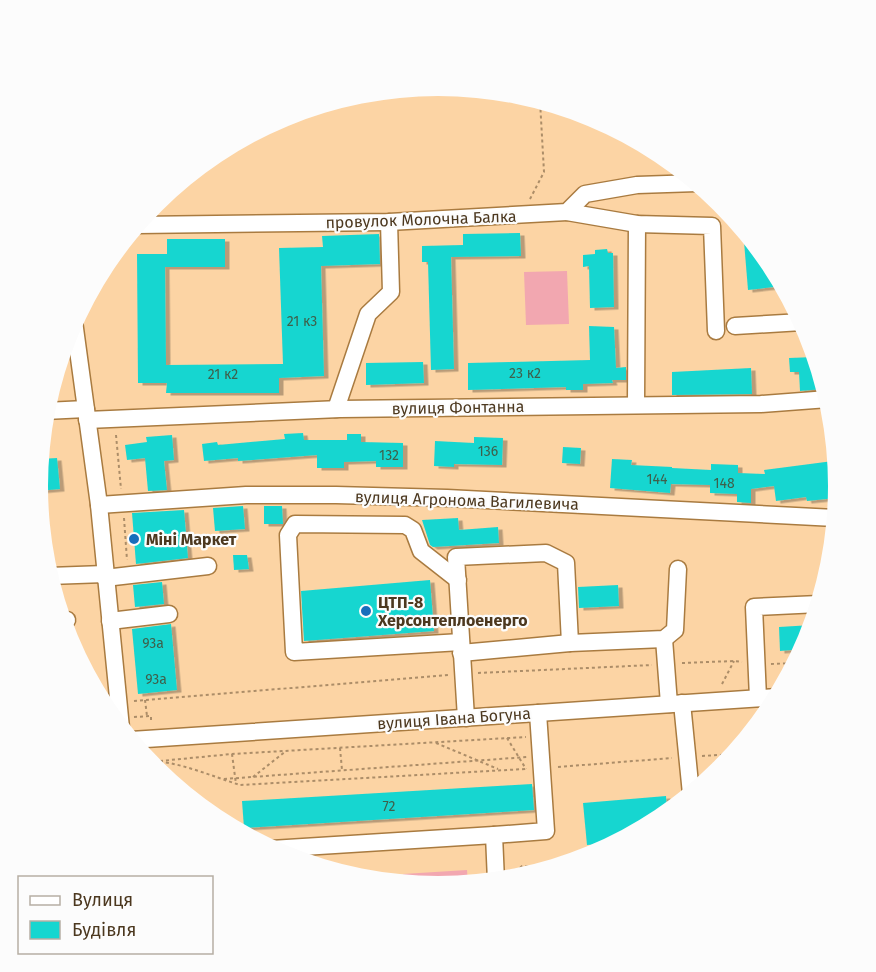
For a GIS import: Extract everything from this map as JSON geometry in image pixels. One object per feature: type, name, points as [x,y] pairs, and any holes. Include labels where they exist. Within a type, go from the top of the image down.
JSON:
[{"type":"street","points":[[567,212],[585,194],[637,185],[683,183]]},
{"type":"street","name":"провулок Молочна Балка","points":[[149,225],[389,222],[567,212],[637,224],[712,226],[716,331]]},
{"type":"street","points":[[336,409],[368,314],[391,292],[389,222]]},
{"type":"street","points":[[636,405],[637,224]]},
{"type":"street","points":[[735,326],[792,323]]},
{"type":"street","points":[[77,341],[99,505],[120,711]]},
{"type":"street","name":"вулиця Фонтанна","points":[[55,412],[86,415],[336,409],[761,404],[819,400]]},
{"type":"street","name":"вулиця Агронома Вагилевича","points":[[99,505],[246,495],[336,495],[459,498],[827,518]]},
{"type":"street","points":[[458,580],[421,551],[413,530],[405,525],[295,524],[288,535],[294,652],[664,639],[675,630],[678,569]]},
{"type":"street","points":[[466,718],[456,557],[546,553],[566,563],[570,643]]},
{"type":"street","points":[[58,576],[105,576],[208,566]]},
{"type":"street","points":[[758,698],[754,607],[809,604]]},
{"type":"street","points":[[110,621],[170,614]]},
{"type":"street","points":[[664,639],[666,664],[688,757],[690,783]]},
{"type":"street","name":"вулиця Івана Богуна","points":[[142,739],[765,698]]},
{"type":"street","points":[[293,848],[546,831],[537,764],[541,736],[538,713]]},
{"type":"street","points":[[494,835],[496,872]]},
{"type":"path","points":[[522,215],[544,172],[541,110]]},
{"type":"path","points":[[720,687],[734,661]]},
{"type":"path","points":[[119,702],[463,674],[734,661],[757,665],[785,664]]},
{"type":"path","points":[[146,700],[147,716]]},
{"type":"path","points":[[161,761],[232,754],[541,736]]},
{"type":"path","points":[[507,738],[519,758],[537,764]]},
{"type":"path","points":[[434,742],[500,770]]},
{"type":"path","points":[[340,748],[342,770]]},
{"type":"path","points":[[253,777],[286,751]]},
{"type":"path","points":[[232,754],[236,784]]},
{"type":"path","points":[[163,763],[236,784],[500,770],[537,764],[720,755]]},
{"type":"path","points":[[222,779],[519,758],[537,764]]},
{"type":"shaded area","points":[[567,271],[569,324],[526,325],[524,272]]},
{"type":"shaded area","points":[[467,870],[467,875],[438,876],[403,874]]},
{"type":"building","points":[[520,233],[521,256],[451,257],[454,369],[431,370],[428,262],[422,262],[422,246],[463,245],[463,234]]},
{"type":"building","points":[[379,234],[380,264],[321,266],[324,376],[279,378],[279,393],[166,393],[167,383],[138,383],[137,254],[167,254],[167,239],[225,239],[225,267],[165,267],[166,365],[283,364],[279,248],[323,247],[322,236]]},
{"type":"building","points":[[744,246],[774,287],[748,290]]},
{"type":"building","points":[[607,249],[608,253],[613,253],[614,307],[590,308],[589,266],[583,267],[583,255],[595,254],[595,250]]},
{"type":"building","points":[[589,326],[614,327],[616,368],[626,367],[626,380],[583,384],[583,390],[566,390],[566,387],[468,390],[468,363],[590,360]]},
{"type":"building","points":[[806,357],[816,390],[800,391],[799,372],[790,372],[789,358]]},
{"type":"building","points":[[423,362],[424,383],[366,385],[366,363]]},
{"type":"building","points":[[751,368],[752,394],[672,395],[672,372]]},
{"type":"building","points":[[303,433],[304,440],[347,440],[347,434],[361,434],[361,442],[403,443],[403,467],[376,467],[376,461],[344,462],[344,468],[317,468],[317,455],[238,461],[238,458],[204,461],[202,444],[217,442],[218,445],[285,439],[284,434]]},
{"type":"building","points":[[172,435],[174,460],[164,461],[167,490],[148,491],[145,458],[127,460],[125,445],[147,442],[146,437]]},
{"type":"building","points":[[474,437],[503,438],[502,465],[434,466],[435,441],[474,443]]},
{"type":"building","points":[[563,447],[581,448],[580,464],[562,463]]},
{"type":"building","points":[[49,458],[57,458],[60,489],[48,490]]},
{"type":"building","points":[[612,459],[632,460],[631,465],[711,470],[711,464],[738,465],[738,473],[765,474],[764,470],[827,462],[828,499],[807,501],[806,497],[776,501],[774,486],[751,489],[751,503],[737,502],[737,494],[710,493],[710,485],[671,484],[670,493],[610,488]]},
{"type":"building","points":[[243,506],[245,529],[215,531],[213,508]]},
{"type":"building","points":[[264,506],[282,506],[283,524],[264,524]]},
{"type":"building","points":[[184,510],[188,558],[136,564],[132,513]]},
{"type":"building","points":[[458,518],[459,530],[498,527],[499,543],[433,547],[430,545],[422,520]]},
{"type":"building","points":[[233,555],[247,555],[249,569],[234,570]]},
{"type":"building","name":"ЦТП-8 Херсонтеплоенерго","points":[[430,580],[434,631],[304,641],[301,591]]},
{"type":"building","points":[[162,582],[164,604],[135,607],[133,585]]},
{"type":"building","points":[[618,585],[619,606],[579,608],[578,587]]},
{"type":"building","points":[[171,624],[177,690],[138,694],[132,629]]},
{"type":"building","points":[[802,626],[791,650],[780,651],[779,627]]},
{"type":"building","points":[[532,784],[534,810],[250,828],[244,824],[242,801]]},
{"type":"building","points":[[666,796],[666,802],[633,824],[587,845],[583,803]]},
{"type":"place","name":"Міні Маркет","points":[[134,539]]},
{"type":"place","name":"ЦТП-8 Херсонтеплоенерго","points":[[366,611]]}]
